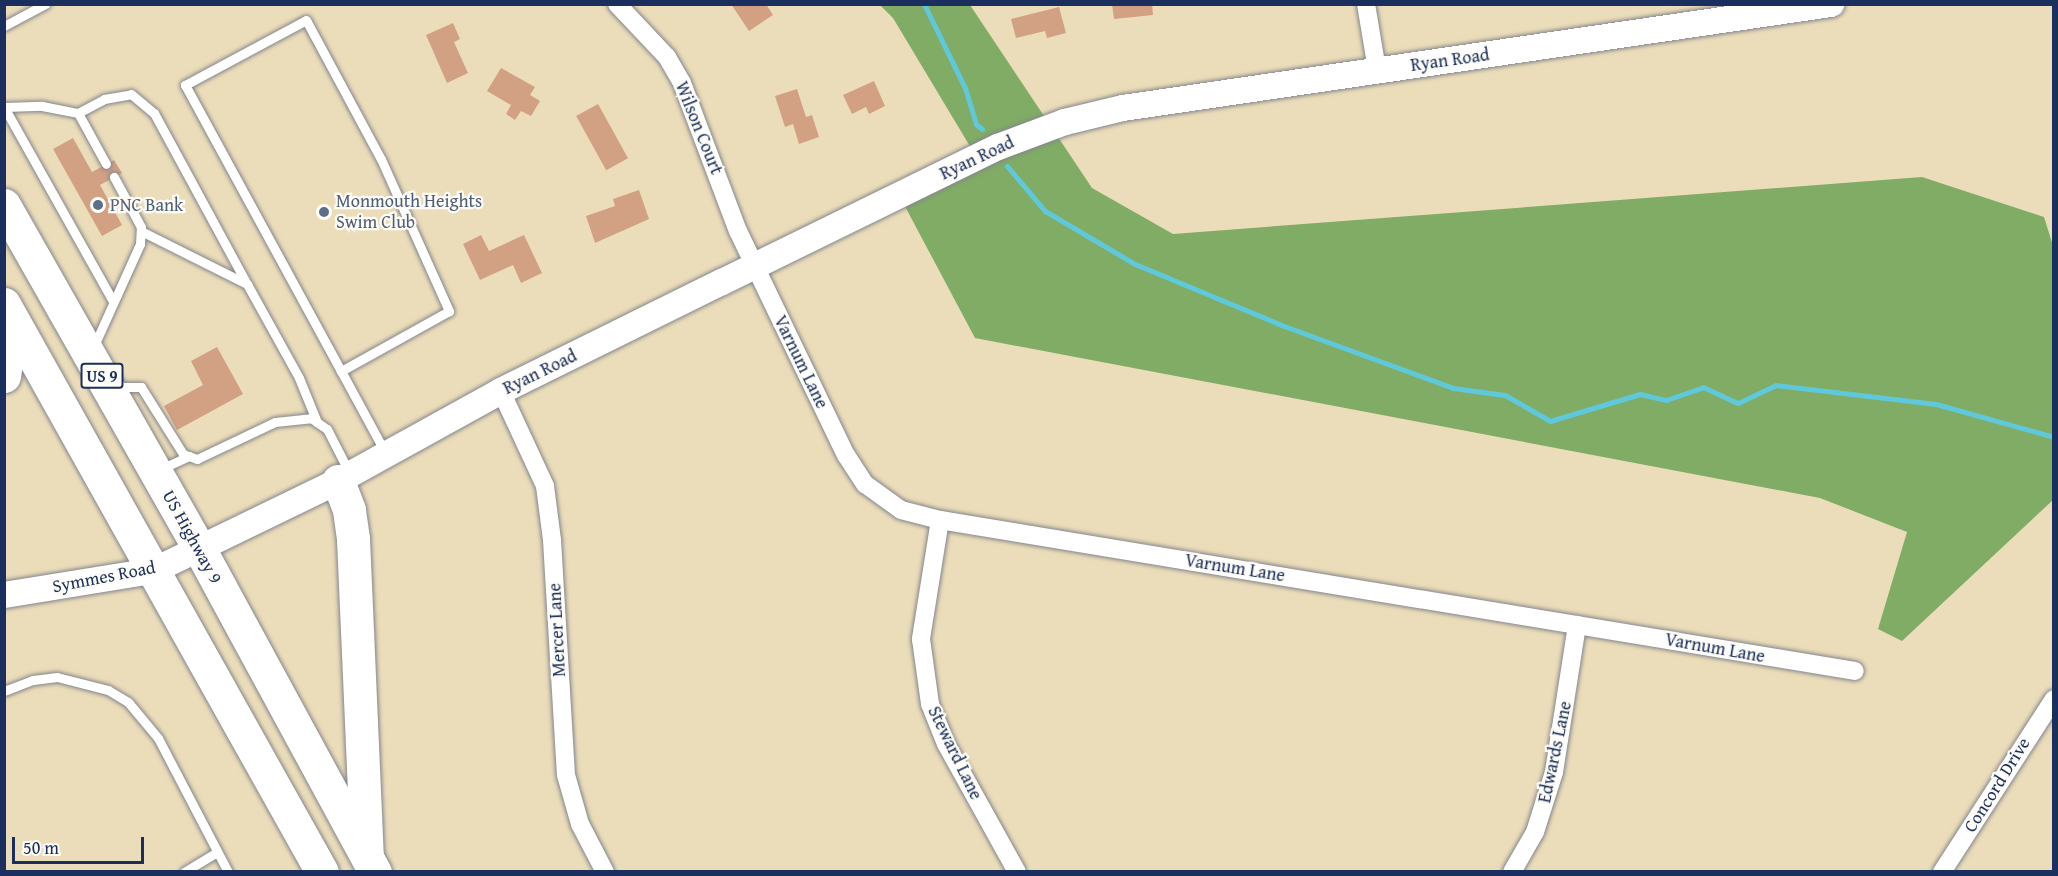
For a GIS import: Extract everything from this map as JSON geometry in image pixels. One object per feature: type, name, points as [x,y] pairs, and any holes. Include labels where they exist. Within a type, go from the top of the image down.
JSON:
[{"type":"highway","name":"US Highway 9","points":[[4,205],[199,548],[371,863]]},
{"type":"highway","points":[[4,376],[8,313]]},
{"type":"highway","name":"US 9","points":[[8,313],[56,392],[153,571],[322,872]]},
{"type":"highway","points":[[344,478],[353,539],[371,863]]},
{"type":"street","name":"Wilson Court","points":[[617,4],[667,57],[682,83],[755,267]]},
{"type":"street","points":[[1366,4],[1377,70]]},
{"type":"street","name":"Ryan Road","points":[[199,548],[344,478],[501,391],[998,147],[1065,122],[1123,108],[1831,4]]},
{"type":"street","name":"Varnum Lane","points":[[755,267],[857,474],[891,505],[940,520],[1855,671]]},
{"type":"street","name":"Mercer Lane","points":[[501,391],[540,468],[547,495],[566,775],[580,824],[605,872]]},
{"type":"street","name":"Steward Lane","points":[[940,520],[921,639],[930,704],[946,744],[1017,872]]},
{"type":"street","name":"Symmes Road","points":[[4,595],[153,571],[199,548]]},
{"type":"street","name":"Edwards Lane","points":[[1512,872],[1535,832],[1554,772],[1577,625]]},
{"type":"street","name":"Concord Drive","points":[[1942,872],[2054,699]]},
{"type":"lane","points":[[4,26],[45,4]]},
{"type":"lane","points":[[341,371],[449,311],[381,159],[306,20],[185,85],[386,454]]},
{"type":"lane","points":[[113,301],[4,107],[42,106],[78,113],[104,99],[131,94],[154,112],[299,378],[317,422]]},
{"type":"lane","points":[[78,113],[106,164]]},
{"type":"lane","points":[[90,356],[140,244],[141,231],[114,177]]},
{"type":"lane","points":[[141,231],[247,284]]},
{"type":"lane","points":[[108,388],[125,384],[141,387],[183,454],[197,459],[295,417],[311,417],[327,429],[344,478]]},
{"type":"lane","points":[[156,472],[189,456]]},
{"type":"lane","points":[[4,691],[33,680],[57,677],[108,690],[128,702],[163,746],[197,807],[216,852],[228,872]]},
{"type":"lane","points":[[184,872],[216,852]]},
{"type":"green space","points":[[880,5],[970,5],[1092,188],[1173,234],[1922,177],[2044,217],[2054,249],[2053,500],[1902,641],[1878,629],[1907,532],[1820,498],[975,338],[900,197],[977,158],[893,18]]},
{"type":"building","points":[[731,4],[766,4],[773,15],[749,31]]},
{"type":"building","points":[[1112,4],[1152,4],[1153,15],[1114,19]]},
{"type":"building","points":[[1059,7],[1066,33],[1047,38],[1045,31],[1016,38],[1011,19]]},
{"type":"building","points":[[453,23],[460,39],[454,42],[468,73],[447,83],[426,35]]},
{"type":"building","points":[[501,68],[535,87],[530,95],[540,101],[531,116],[521,111],[515,120],[506,114],[511,105],[487,91]]},
{"type":"building","points":[[874,81],[885,106],[869,114],[866,107],[852,114],[843,95]]},
{"type":"building","points":[[797,89],[806,117],[812,115],[819,137],[799,144],[793,124],[785,127],[775,96]]},
{"type":"building","points":[[598,104],[628,158],[606,170],[576,116]]},
{"type":"building","name":"PNC Bank","points":[[73,138],[92,172],[114,160],[122,173],[100,185],[122,225],[102,236],[53,149]]},
{"type":"building","points":[[639,190],[649,219],[595,243],[586,216],[615,206],[613,199]]},
{"type":"building","points":[[481,235],[489,251],[524,235],[542,273],[521,283],[513,265],[480,280],[463,244]]},
{"type":"building","points":[[217,347],[243,394],[177,430],[164,406],[203,385],[191,361]]},
{"type":"waterway","points":[[924,4],[965,88],[976,124],[982,129]]},
{"type":"waterway","points":[[1007,166],[1045,211],[1135,264],[1284,326],[1453,388],[1505,395],[1550,421],[1640,394],[1666,400],[1703,387],[1738,403],[1776,385],[1936,404],[2054,437]]},
{"type":"place","name":"PNC Bank","points":[[98,205]]},
{"type":"place","name":"Monmouth Heights Swim Club","points":[[324,212]]}]
